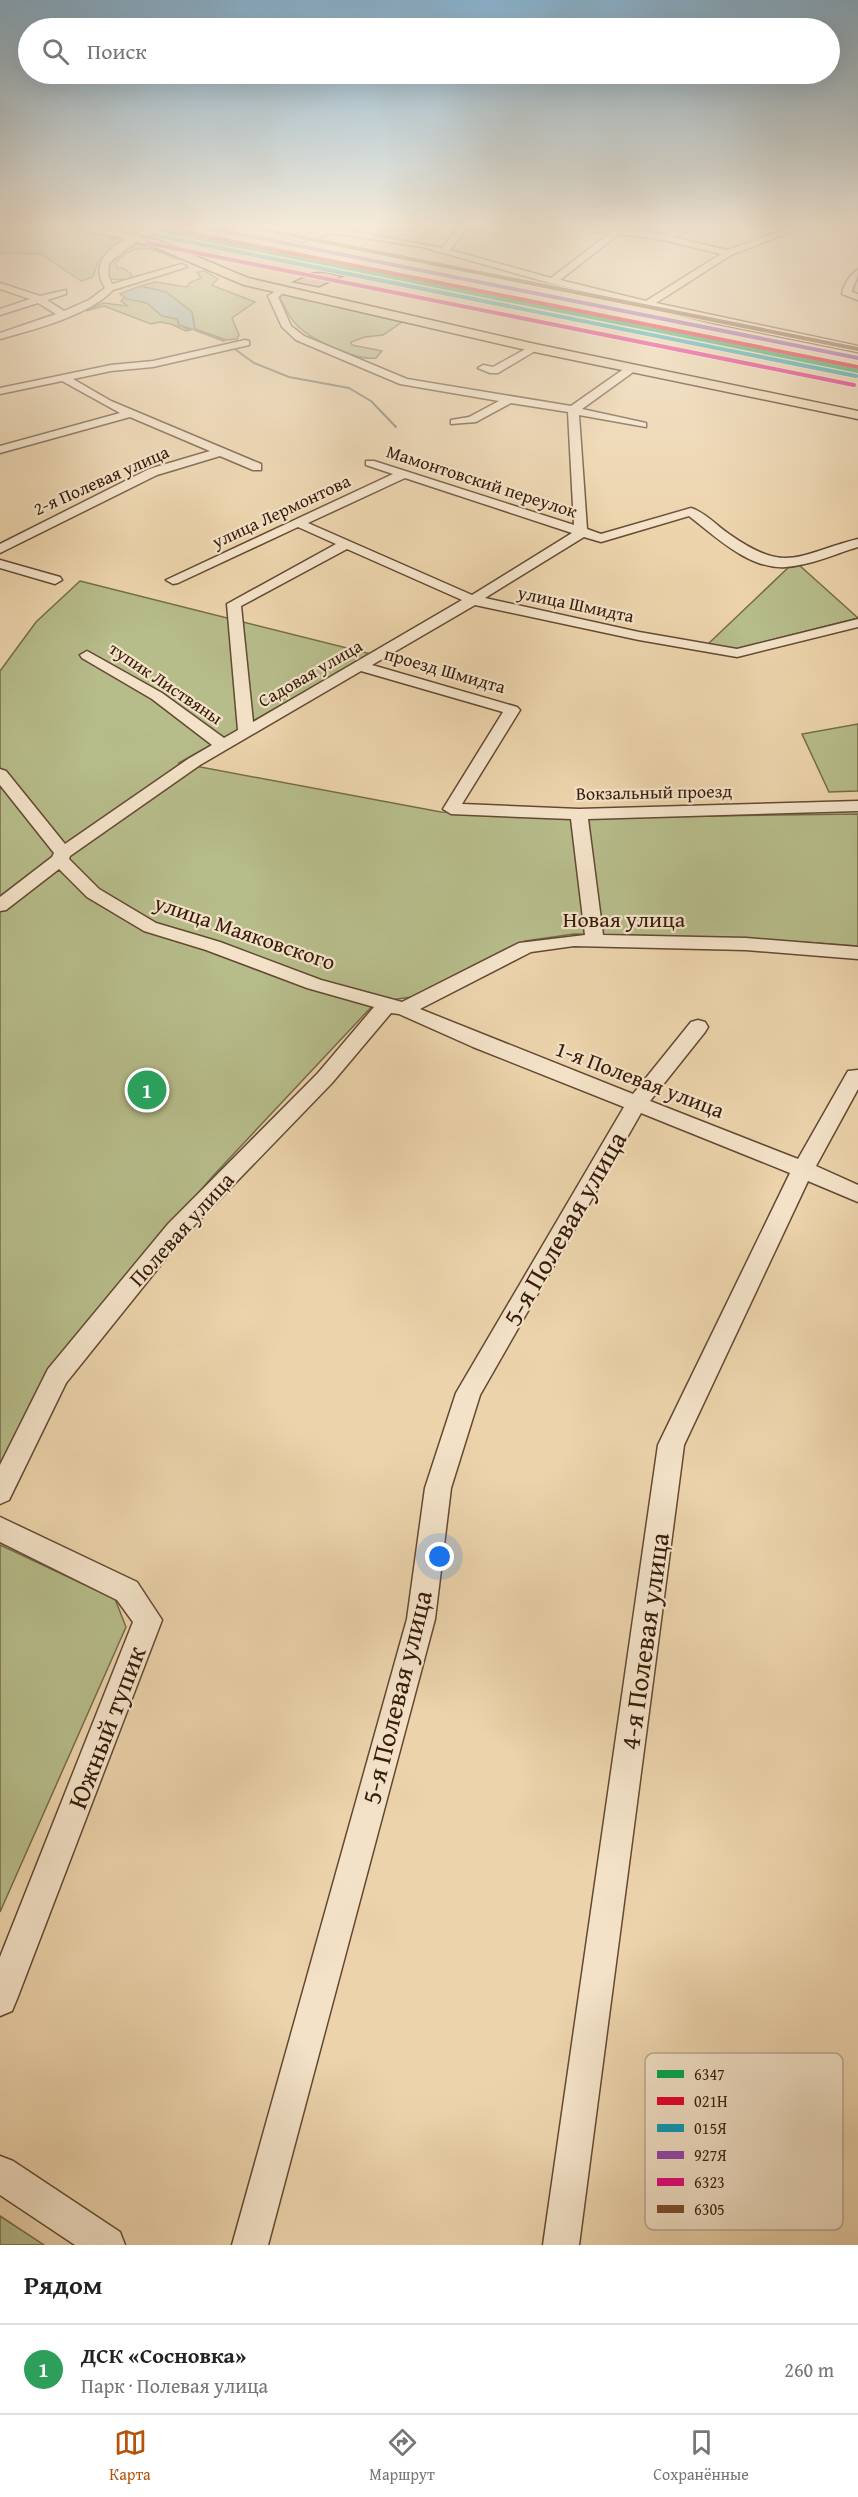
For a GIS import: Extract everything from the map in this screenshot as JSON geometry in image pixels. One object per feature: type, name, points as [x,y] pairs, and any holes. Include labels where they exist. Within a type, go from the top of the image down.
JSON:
[{"type":"main road","points":[[455,330],[858,415]]},
{"type":"street","points":[[0,336],[18,330]]},
{"type":"street","points":[[290,330],[300,338],[404,382],[573,410],[642,425]]},
{"type":"street","points":[[762,330],[858,349]]},
{"type":"street","points":[[0,391],[111,368],[153,364],[245,344]]},
{"type":"street","points":[[483,368],[494,371],[535,348]]},
{"type":"street","points":[[573,410],[632,368]]},
{"type":"street","points":[[64,378],[106,403],[257,467]]},
{"type":"street","points":[[455,422],[472,420],[510,399]]},
{"type":"street","points":[[573,410],[582,533]]},
{"type":"street","points":[[0,450],[130,413]]},
{"type":"street","name":"2-я Полевая улица","points":[[0,549],[153,472],[220,452]]},
{"type":"street","name":"Мамонтовский переулок","points":[[370,463],[601,538],[691,512],[764,560],[783,564],[858,543]]},
{"type":"street","name":"улица Лермонтова","points":[[173,580],[404,474]]},
{"type":"street","name":"улица Шмидта","points":[[299,523],[473,600],[639,636],[737,653],[858,623]]},
{"type":"street","name":"Садовая улица","points":[[0,906],[61,857],[222,745],[473,600],[582,533]]},
{"type":"street","points":[[246,733],[234,604],[346,544]]},
{"type":"street","points":[[0,564],[55,580]]},
{"type":"street","name":"тупик Листвяны","points":[[87,654],[127,676],[199,725],[222,745]]},
{"type":"street","name":"проезд Шмидта","points":[[360,666],[512,710],[451,808]]},
{"type":"street","name":"улица Маяковского","points":[[0,774],[61,857],[93,893],[150,927],[213,946],[314,984],[404,1009]]},
{"type":"street","name":"Вокзальный проезд","points":[[451,808],[579,814],[858,806]]},
{"type":"street","points":[[579,814],[595,941]]},
{"type":"street","name":"Новая улица","points":[[404,1009],[526,947],[574,940],[746,944],[858,953]]},
{"type":"street","name":"Полевая улица","points":[[0,1492],[57,1376],[176,1230],[325,1078],[386,1006],[404,1009]]},
{"type":"street","name":"1-я Полевая улица","points":[[404,1009],[480,1042],[803,1169],[858,1194]]},
{"type":"street","name":"5-я Полевая улица","points":[[250,2245],[421,1619],[438,1488],[468,1393],[637,1103],[698,1027]]},
{"type":"street","name":"4-я Полевая улица","points":[[561,2245],[671,1445],[803,1169],[855,1076]]},
{"type":"street","name":"Южный тупик","points":[[0,1529],[127,1591],[148,1620],[0,1999]]},
{"type":"street","points":[[0,2174],[108,2245]]},
{"type":"green space","points":[[197,330],[237,330],[239,335],[237,339],[226,340]]},
{"type":"green space","points":[[302,330],[391,330],[383,335],[365,337],[351,342],[352,345],[382,351],[376,358],[345,352]]},
{"type":"green space","points":[[798,564],[858,618],[735,649],[708,644],[790,566]]},
{"type":"green space","points":[[80,581],[371,654],[179,763],[441,812],[576,818],[858,814],[858,946],[748,938],[574,934],[525,941],[412,997],[376,1002],[212,1177],[45,1374],[0,1471],[0,671],[36,622]]},
{"type":"green space","points":[[858,724],[858,791],[829,792],[802,734]]},
{"type":"green space","points":[[0,1545],[115,1599],[126,1627],[0,1912]]},
{"type":"green space","points":[[0,2216],[44,2245],[0,2245]]},
{"type":"waterway","points":[[195,330],[224,341]]},
{"type":"waterway","points":[[236,350],[254,363],[289,377],[349,388],[371,401],[396,427]]},
{"type":"transit line","name":"6323","points":[[579,330],[854,385]]},
{"type":"transit line","name":"015Я","points":[[626,330],[856,376]]},
{"type":"transit line","name":"6347","points":[[654,330],[858,371]]},
{"type":"transit line","name":"021Н","points":[[673,330],[858,367]]},
{"type":"transit line","name":"927Я","points":[[717,330],[858,358]]},
{"type":"transit line","name":"6305","points":[[762,330],[858,349]]},
{"type":"place","name":"ДСК «Сосновка»","points":[[147,1090]]}]
